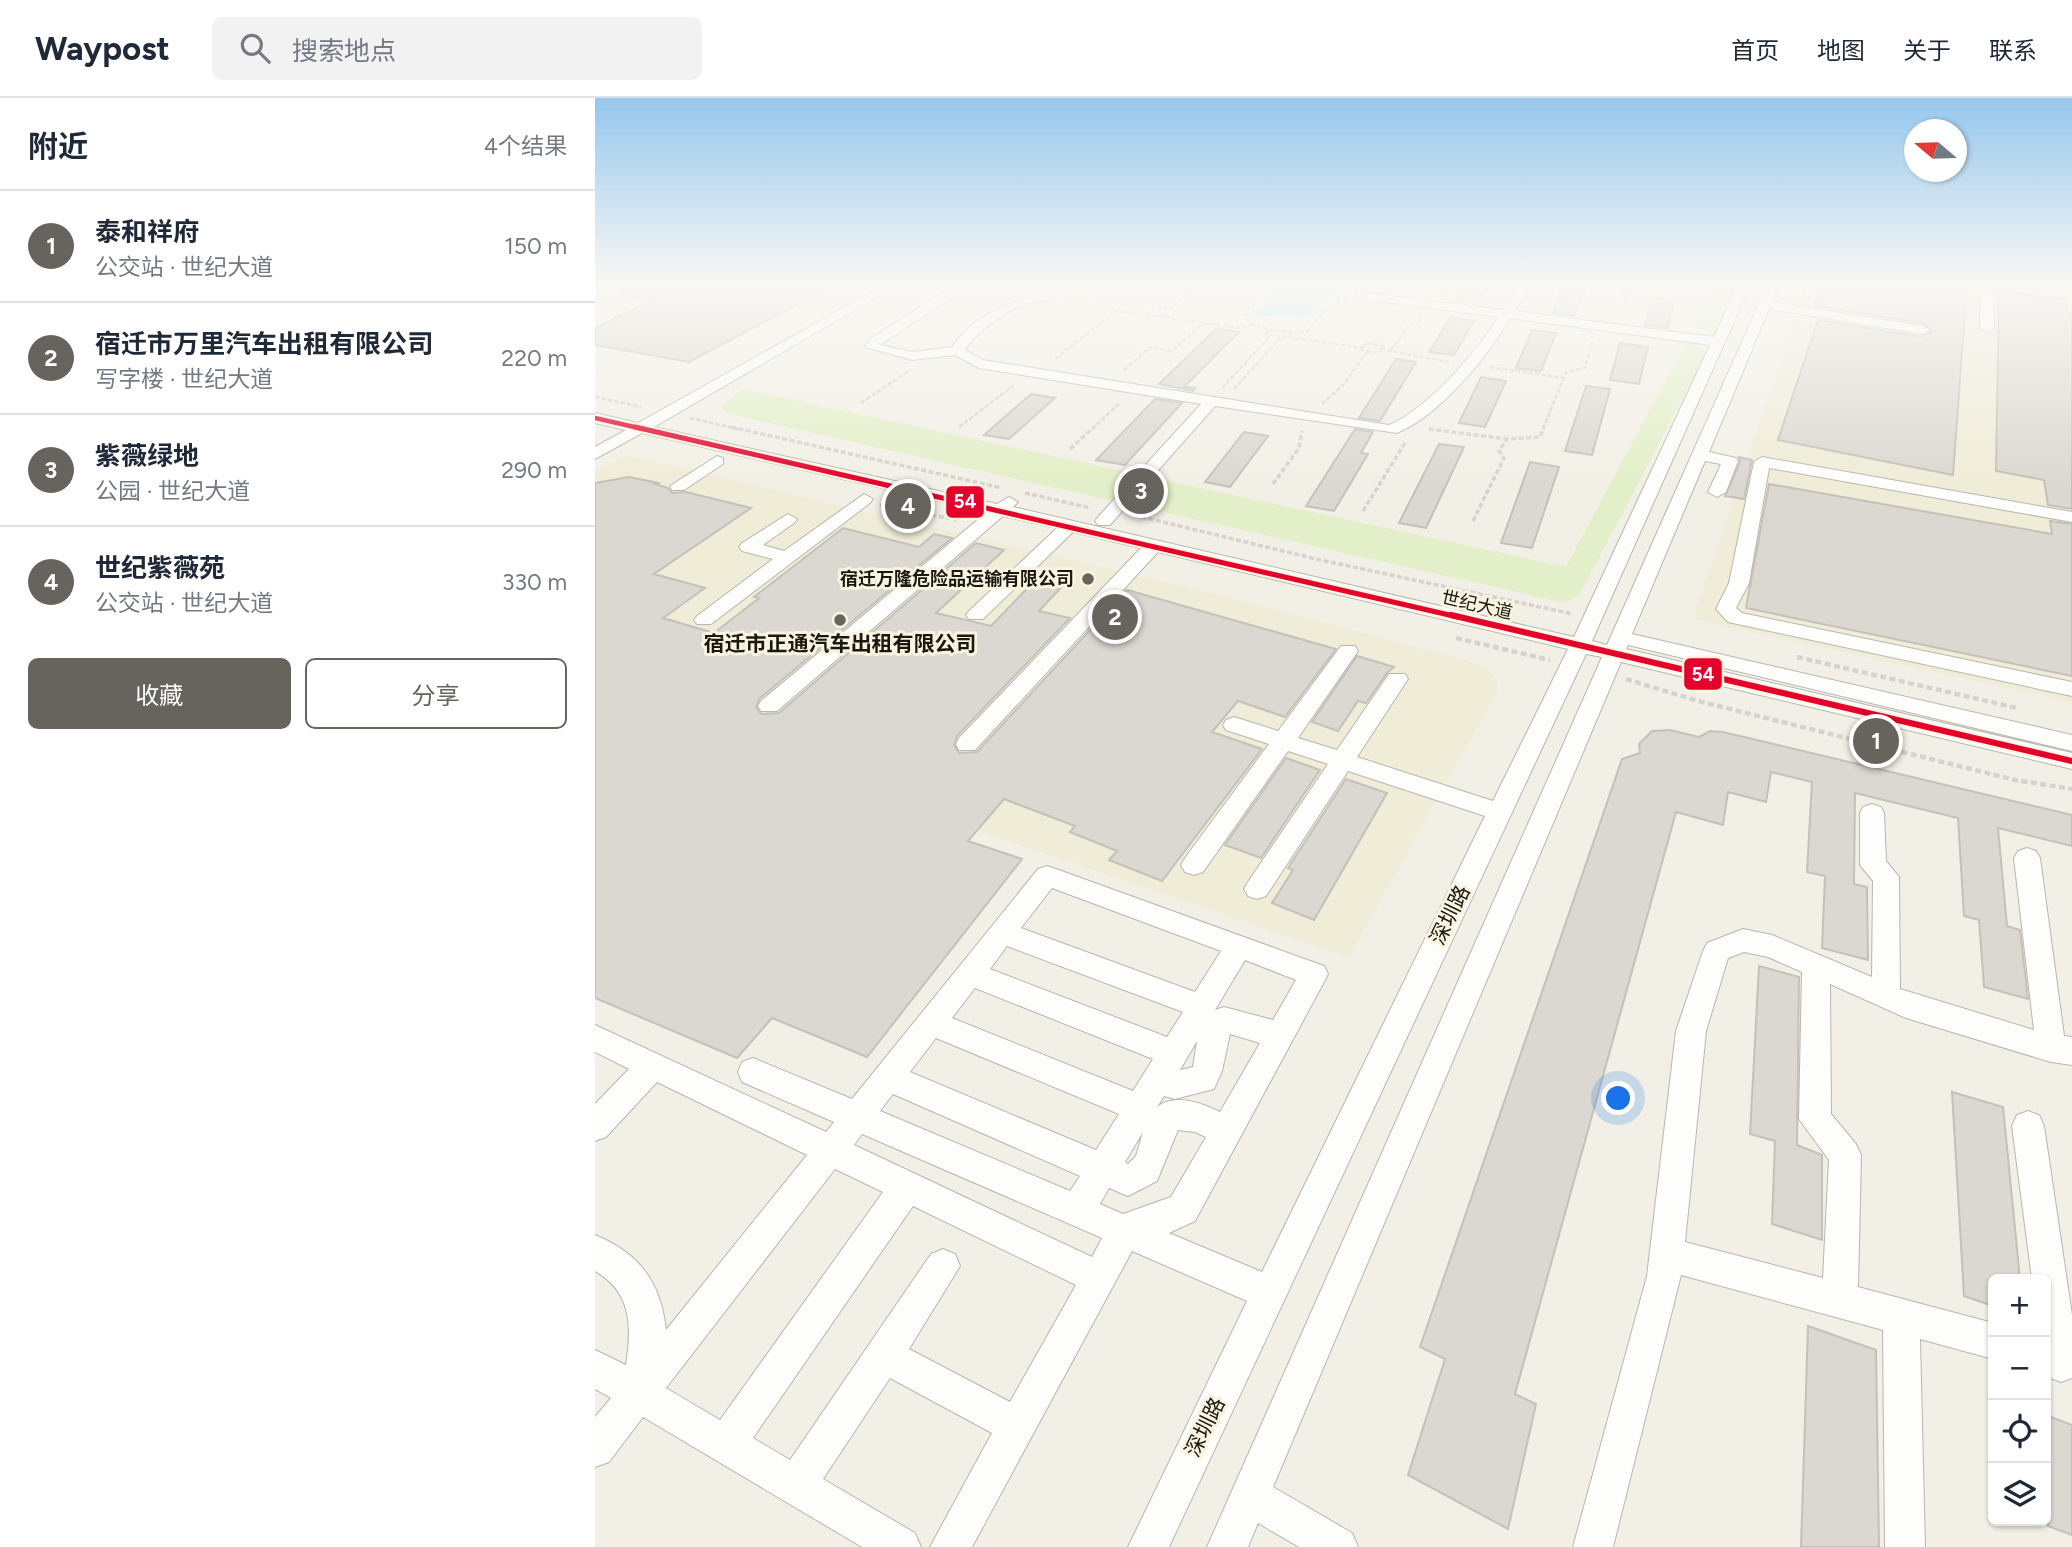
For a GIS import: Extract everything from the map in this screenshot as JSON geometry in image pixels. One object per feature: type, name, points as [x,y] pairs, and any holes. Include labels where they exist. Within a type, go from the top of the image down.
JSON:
[{"type":"street","points":[[595,454],[772,349]]},
{"type":"street","points":[[595,447],[777,349]]},
{"type":"street","points":[[875,349],[912,356],[957,351],[979,364],[1381,430],[1410,427],[1484,349]]},
{"type":"street","name":"深圳路","points":[[1148,1547],[1582,639],[1715,349]]},
{"type":"street","points":[[1227,1547],[1746,349]]},
{"type":"street","points":[[1107,516],[1212,402]]},
{"type":"street","name":"世纪大道","points":[[595,406],[1010,498],[1107,516],[1582,639],[1615,655],[2072,761]]},
{"type":"street","name":"世纪大道","points":[[595,418],[650,419]]},
{"type":"street","points":[[1700,455],[1730,461],[1717,492]]},
{"type":"street","points":[[678,486],[717,461]]},
{"type":"street","points":[[2072,517],[1762,462],[1739,583],[1726,609],[1735,618],[2072,689]]},
{"type":"street","points":[[769,706],[984,524],[1010,498]]},
{"type":"street","name":"世纪大道","points":[[1010,498],[1070,526],[1582,639]]},
{"type":"street","points":[[704,620],[864,499]]},
{"type":"street","points":[[787,557],[748,547],[788,519]]},
{"type":"street","points":[[976,615],[1070,526]]},
{"type":"street","points":[[967,744],[1154,545]]},
{"type":"street","points":[[1194,865],[1348,651]]},
{"type":"street","name":"世纪大道","points":[[1615,655],[2072,743]]},
{"type":"street","points":[[1257,889],[1397,679]]},
{"type":"street","points":[[1234,725],[1500,812]]},
{"type":"street","points":[[1873,813],[1873,865],[1887,877],[1886,997]]},
{"type":"street","points":[[1593,1547],[1664,1276],[1691,1031],[1717,951],[1743,940],[1772,947],[1886,997],[2061,1050],[2027,858]]},
{"type":"street","points":[[595,1448],[640,1395],[1047,876],[1314,974],[1182,1209],[1166,1220],[1133,1225],[1125,1231],[950,1547]]},
{"type":"street","points":[[1003,933],[1202,1007]]},
{"type":"street","points":[[1077,1211],[1239,946]]},
{"type":"street","points":[[1816,967],[1815,1119],[1845,1154],[1840,1299]]},
{"type":"street","points":[[971,974],[1173,1053]]},
{"type":"street","points":[[1157,1080],[1175,1085],[1203,1079],[1208,1069],[1213,1030],[1224,1020],[1254,1026],[1279,1037]]},
{"type":"street","points":[[932,1023],[1140,1108]]},
{"type":"street","points":[[598,1043],[652,1066],[1099,1278]]},
{"type":"street","points":[[595,1126],[652,1066]]},
{"type":"street","points":[[753,1072],[1269,1293]]},
{"type":"street","points":[[889,1077],[1101,1171],[1128,1180],[1141,1177],[1151,1164],[1154,1137],[1159,1126],[1171,1115],[1198,1117],[1226,1131]]},
{"type":"street","points":[[2028,1126],[2060,1363]]},
{"type":"street","points":[[725,1445],[907,1187]]},
{"type":"street","points":[[595,1252],[609,1258],[629,1276],[645,1302],[650,1336],[640,1395]]},
{"type":"street","points":[[1667,1254],[1988,1340]]},
{"type":"street","points":[[796,1486],[943,1266]]},
{"type":"street","points":[[1901,1315],[1905,1547]]},
{"type":"street","points":[[884,1355],[1017,1426]]},
{"type":"street","points":[[595,1368],[901,1547]]},
{"type":"street","points":[[1249,1496],[1338,1547]]},
{"type":"path","points":[[959,427],[1064,349]]},
{"type":"path","points":[[1108,385],[1148,349]]},
{"type":"path","points":[[1258,349],[1220,390],[1231,392],[1271,349]]},
{"type":"path","points":[[1363,349],[1361,351],[1378,353],[1381,349],[1467,365],[1564,378]]},
{"type":"path","points":[[1363,510],[1410,427],[1507,439],[1540,437],[1566,372],[1585,368],[1594,349]]},
{"type":"path","points":[[861,403],[934,354]]},
{"type":"path","points":[[1070,449],[1135,389]]},
{"type":"path","points":[[595,397],[650,419],[1010,498],[1107,516],[1208,530],[1244,543],[1450,591],[1582,639]]},
{"type":"path","points":[[1473,521],[1504,457],[1499,451],[1507,439]]},
{"type":"path","points":[[864,499],[936,518],[984,524]]},
{"type":"path","points":[[1449,636],[1582,639]]},
{"type":"path","points":[[1615,655],[1738,711],[2015,780],[2072,789]]},
{"type":"path","points":[[1791,656],[2019,708]]},
{"type":"shaded area","points":[[1784,349],[2072,349],[2072,702],[1693,619]]},
{"type":"shaded area","points":[[626,455],[1207,592],[1466,660],[1490,670],[1498,683],[1496,694],[1349,957],[729,746],[595,862],[595,473]]},
{"type":"green space","points":[[1682,349],[1708,350],[1581,592],[1570,601],[1561,602],[733,415],[723,410],[724,404],[743,389],[1566,567]]},
{"type":"building","points":[[615,349],[714,349],[689,362]]},
{"type":"building","points":[[1196,349],[1222,349],[1184,387],[1195,388],[1193,391],[1159,384]]},
{"type":"building","points":[[1431,349],[1458,349],[1454,355],[1429,352]]},
{"type":"building","points":[[1524,349],[1550,349],[1541,371],[1516,368]]},
{"type":"building","points":[[1618,349],[1648,349],[1639,384],[1610,380]]},
{"type":"building","points":[[1808,349],[1962,349],[1953,475],[1778,440]]},
{"type":"building","points":[[1998,349],[2072,349],[2072,509],[2048,505],[2044,480],[1996,471]]},
{"type":"building","points":[[1396,359],[1416,362],[1380,421],[1359,418]]},
{"type":"building","points":[[1481,377],[1506,381],[1485,427],[1459,423]]},
{"type":"building","points":[[1586,386],[1610,389],[1592,455],[1565,451]]},
{"type":"building","points":[[1031,394],[1055,398],[1009,439],[984,435]]},
{"type":"building","points":[[1155,399],[1182,403],[1125,465],[1096,460]]},
{"type":"building","points":[[1355,429],[1373,432],[1361,453],[1368,454],[1334,511],[1306,506]]},
{"type":"building","points":[[1244,432],[1268,436],[1230,487],[1205,482]]},
{"type":"building","points":[[1439,444],[1464,447],[1426,528],[1399,523]]},
{"type":"building","points":[[1739,457],[1752,460],[1744,499],[1725,496],[1740,462]]},
{"type":"building","points":[[1530,462],[1559,467],[1532,548],[1501,543]]},
{"type":"building","points":[[629,477],[658,483],[655,484],[668,488],[672,493],[686,492],[751,508],[654,574],[705,588],[663,618],[714,633],[759,598],[754,597],[843,528],[919,547],[934,534],[952,538],[759,699],[756,707],[761,714],[779,713],[976,543],[1004,550],[936,613],[991,626],[1042,573],[1069,579],[1039,611],[1070,618],[957,736],[954,745],[959,753],[977,752],[1127,590],[1336,649],[1285,717],[1238,701],[1212,732],[1262,749],[1162,881],[1109,860],[1117,851],[1070,832],[1075,826],[1004,799],[968,841],[1022,859],[867,1057],[772,1018],[737,1058],[595,998],[595,483]]},
{"type":"building","points":[[1769,484],[2052,534],[2050,521],[2072,524],[2072,676],[1746,608]]},
{"type":"building","points":[[1357,656],[1394,667],[1366,703],[1358,701],[1338,731],[1312,722]]},
{"type":"building","points":[[1670,730],[1699,737],[1710,731],[1723,732],[2072,815],[2072,846],[1998,828],[2007,926],[2020,930],[2028,999],[1984,987],[1979,920],[1964,916],[1958,818],[1855,793],[1854,884],[1867,887],[1868,960],[1822,948],[1825,876],[1807,872],[1812,782],[1771,772],[1766,802],[1728,792],[1723,825],[1676,812],[1515,1394],[1536,1404],[1508,1529],[1408,1475],[1445,1359],[1420,1347],[1622,759],[1640,753],[1639,744],[1652,731]]},
{"type":"building","points":[[1286,758],[1320,770],[1261,858],[1225,845]]},
{"type":"building","points":[[1346,779],[1387,793],[1314,920],[1272,903],[1293,870],[1288,868]]},
{"type":"building","points":[[1759,966],[1799,977],[1797,1145],[1822,1155],[1822,1240],[1772,1224],[1775,1141],[1750,1134]]},
{"type":"building","points":[[1952,1092],[2003,1107],[2020,1274],[1988,1274],[1988,1304],[1964,1296]]},
{"type":"building","points":[[1808,1326],[1876,1350],[1879,1547],[1801,1547]]},
{"type":"building","points":[[2051,1417],[2072,1425],[2072,1535],[2048,1526],[2051,1526]]},
{"type":"transit line","name":"54","points":[[595,418],[1094,531],[2072,761]]},
{"type":"place","name":"紫薇绿地","points":[[1141,491]]},
{"type":"place","name":"世纪紫薇苑","points":[[908,506]]},
{"type":"place","name":"宿迁万隆危险品运输有限公司","points":[[1088,579]]},
{"type":"place","name":"宿迁市万里汽车出租有限公司","points":[[1115,617]]},
{"type":"place","name":"宿迁市正通汽车出租有限公司","points":[[840,620]]},
{"type":"place","name":"泰和祥府","points":[[1876,741]]}]
